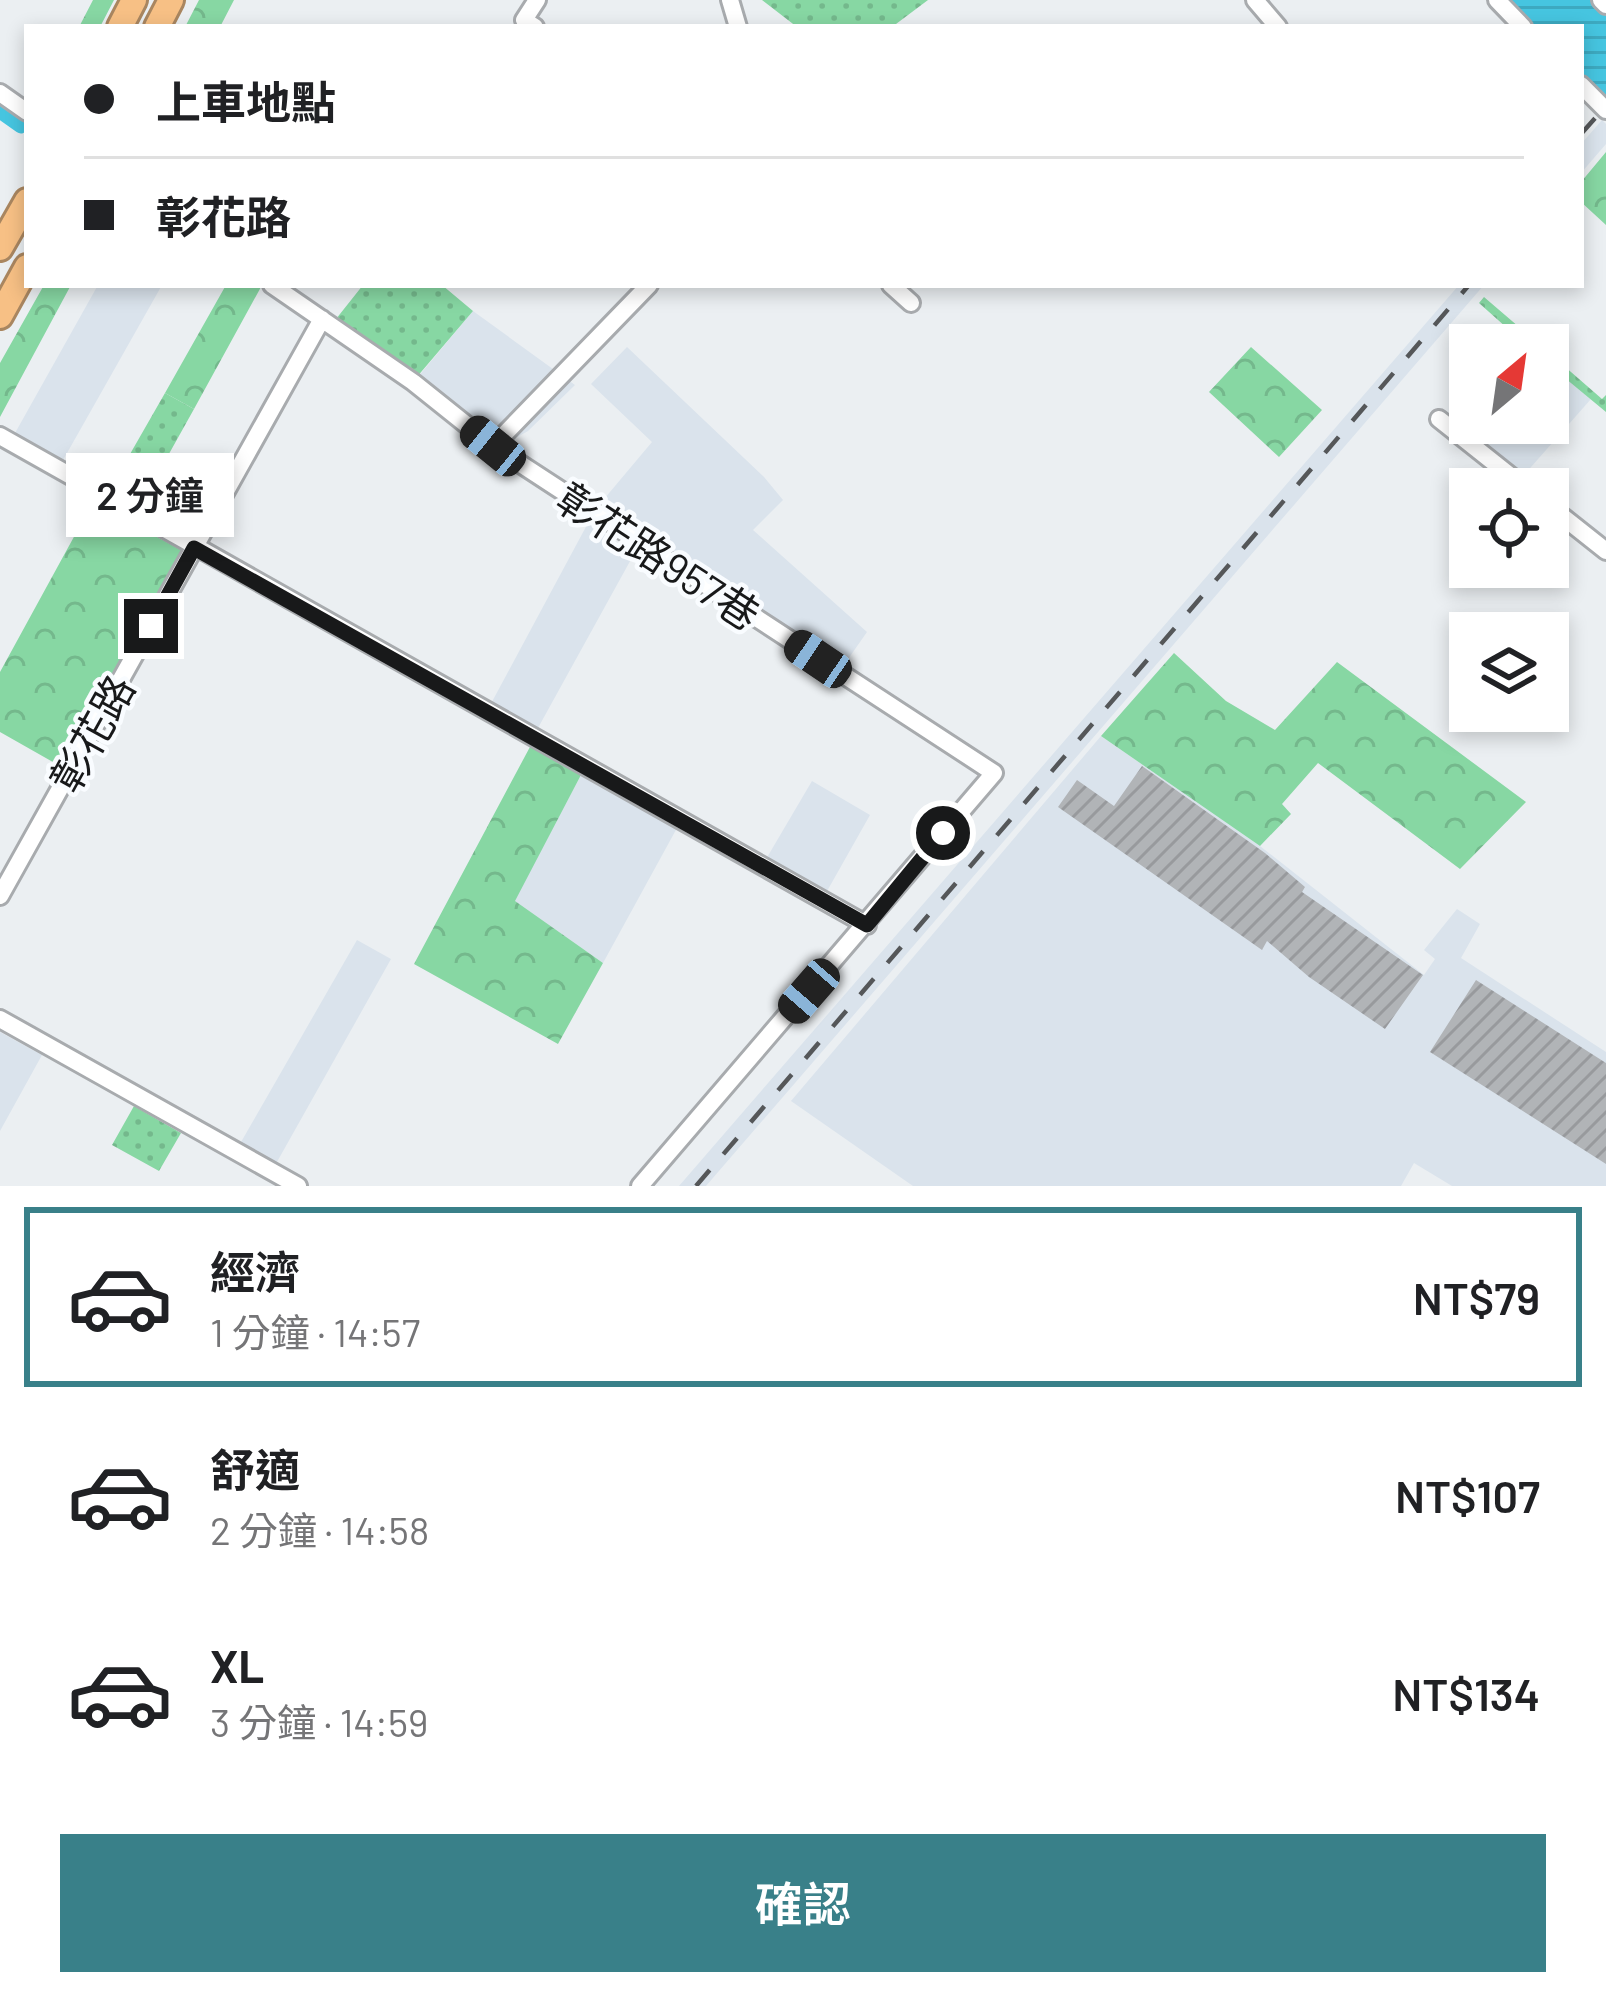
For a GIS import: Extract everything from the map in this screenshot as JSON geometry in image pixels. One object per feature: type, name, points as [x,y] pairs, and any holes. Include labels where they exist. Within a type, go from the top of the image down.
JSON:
[{"type":"highway","points":[[0,248],[24,206]]},
{"type":"highway","points":[[0,316],[24,272]]},
{"type":"street","points":[[530,24],[524,20],[537,0]]},
{"type":"street","points":[[1255,0],[1275,24]]},
{"type":"street","points":[[1497,0],[1520,24]]},
{"type":"street","points":[[1584,88],[1606,110]]},
{"type":"street","name":"彰花路957巷","points":[[276,288],[413,382],[493,446],[994,772],[867,925]]},
{"type":"street","points":[[493,446],[646,288]]},
{"type":"street","points":[[894,288],[911,303]]},
{"type":"street","name":"彰花路","points":[[0,896],[322,319]]},
{"type":"street","points":[[1439,419],[1501,468]]},
{"type":"street","points":[[0,436],[867,925],[640,1186]]},
{"type":"street","points":[[1569,522],[1606,551]]},
{"type":"street","points":[[0,1018],[298,1186]]},
{"type":"shaded area","points":[[1602,120],[1606,124],[1606,144],[1584,170],[1584,141]]},
{"type":"shaded area","points":[[96,288],[160,288],[58,469],[10,442]]},
{"type":"shaded area","points":[[1456,288],[1481,288],[1449,324],[706,1186],[679,1186]]},
{"type":"shaded area","points":[[473,311],[575,385],[528,431],[503,445],[417,378]]},
{"type":"shaded area","points":[[627,347],[783,500],[753,530],[867,632],[839,672],[594,511],[652,442],[591,384]]},
{"type":"shaded area","points":[[1569,381],[1591,399],[1569,424]]},
{"type":"shaded area","points":[[1485,444],[1551,444],[1530,468],[1498,468],[1478,452]]},
{"type":"shaded area","points":[[588,523],[634,554],[533,737],[487,711]]},
{"type":"shaded area","points":[[1101,736],[1260,846],[1424,975],[1435,959],[1424,950],[1457,909],[1480,924],[1461,958],[1606,1052],[1606,1186],[1452,1186],[1414,1163],[1401,1186],[913,1186],[791,1101]]},
{"type":"shaded area","points":[[582,773],[677,828],[603,963],[514,901]]},
{"type":"shaded area","points":[[812,781],[870,815],[822,900],[762,866]]},
{"type":"shaded area","points":[[357,940],[391,959],[273,1169],[237,1149]]},
{"type":"shaded area","points":[[0,1032],[42,1055],[0,1131]]},
{"type":"green space","points":[[93,0],[114,0],[102,24],[81,24]]},
{"type":"green space","points":[[199,0],[234,0],[222,24],[187,24]]},
{"type":"green space","points":[[762,0],[928,0],[896,24],[793,24]]},
{"type":"green space","points":[[1606,152],[1606,225],[1584,205],[1584,178]]},
{"type":"green space","points":[[42,288],[69,288],[0,417],[0,363]]},
{"type":"green space","points":[[224,288],[260,288],[194,409],[165,393]]},
{"type":"green space","points":[[361,288],[446,288],[473,311],[416,378],[336,319]]},
{"type":"green space","points":[[1484,297],[1516,324],[1502,324],[1479,303]]},
{"type":"green space","points":[[1251,347],[1322,410],[1279,457],[1209,392]]},
{"type":"green space","points":[[1569,370],[1602,399],[1606,395],[1606,412],[1569,381]]},
{"type":"green space","points":[[165,393],[194,409],[136,513],[106,496]]},
{"type":"green space","points":[[93,502],[181,550],[184,558],[67,770],[0,732],[0,672]]},
{"type":"green space","points":[[1174,653],[1226,701],[1275,730],[1337,662],[1526,802],[1460,869],[1318,763],[1282,804],[1291,814],[1260,846],[1101,736]]},
{"type":"green space","points":[[531,745],[582,773],[515,901],[603,963],[558,1044],[414,964]]},
{"type":"green space","points":[[134,1106],[181,1133],[159,1171],[112,1145]]},
{"type":"water","points":[[1508,0],[1590,0],[1606,16],[1606,98],[1584,76],[1584,24],[1532,24]]},
{"type":"building","points":[[1142,766],[1265,853],[1305,887],[1302,892],[1423,975],[1385,1029],[1309,977],[1267,941],[1262,950],[1058,807],[1077,780],[1114,806]]},
{"type":"building","points":[[1476,980],[1606,1063],[1606,1164],[1430,1052]]},
{"type":"waterway","points":[[0,111],[21,126]]},
{"type":"railway","points":[[1584,131],[1606,106]]},
{"type":"railway","points":[[696,1186],[1466,288]]},
{"type":"route","points":[[151,626],[194,548],[867,925],[943,833]]}]
